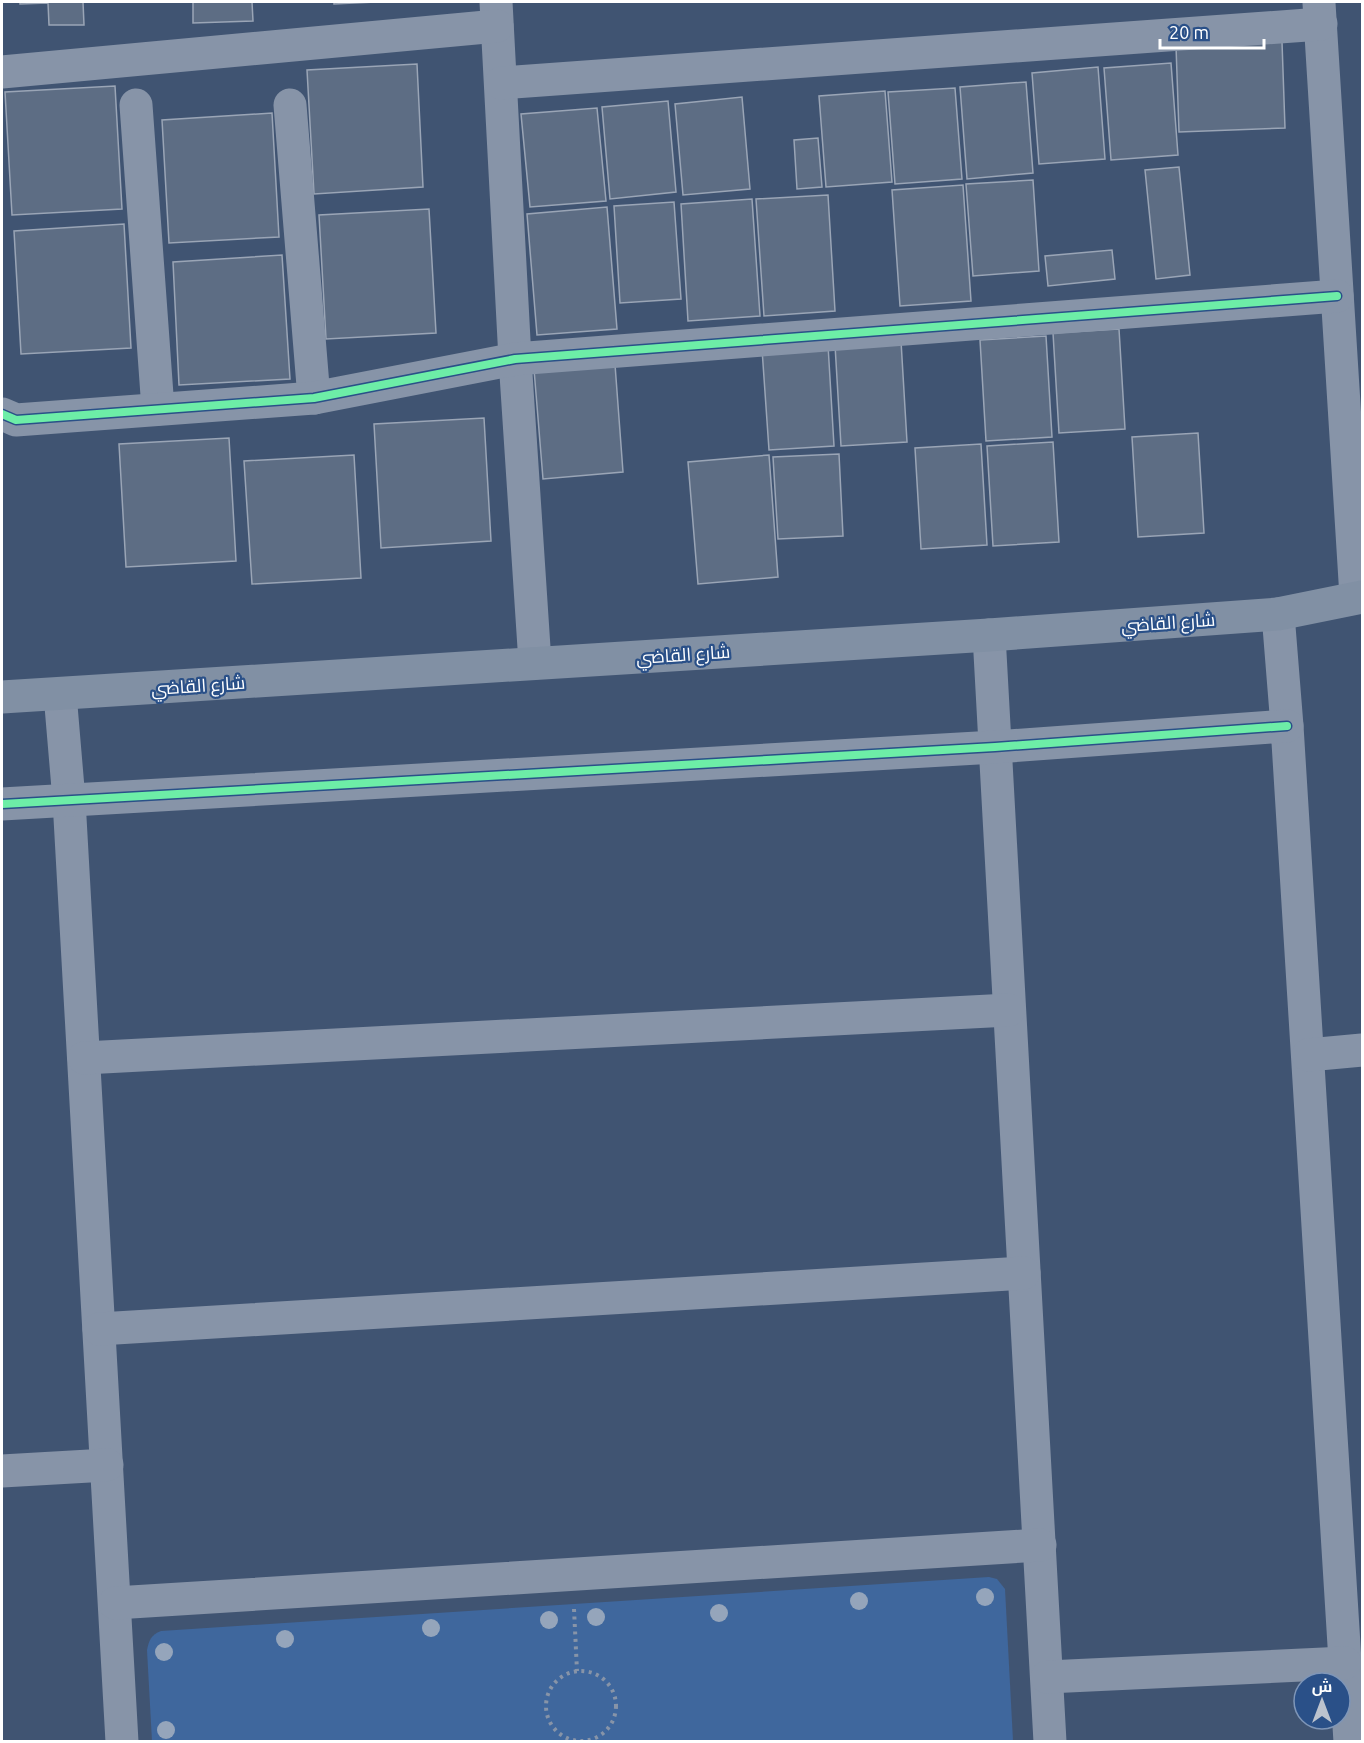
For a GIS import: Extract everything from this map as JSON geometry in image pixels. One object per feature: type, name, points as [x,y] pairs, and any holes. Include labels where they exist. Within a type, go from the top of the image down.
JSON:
[{"type":"main road","name":"شارع القاضي","points":[[2,697],[989,635],[1278,614],[1359,597]]},
{"type":"street","points":[[501,83],[1320,13],[1337,296],[1359,597]]},
{"type":"street","points":[[2,72],[496,14],[535,663]]},
{"type":"street","points":[[136,105],[158,410]]},
{"type":"street","points":[[290,105],[314,398]]},
{"type":"street","points":[[2,414],[16,420],[314,398],[515,359],[1337,296]]},
{"type":"street","points":[[1278,614],[1287,726],[1350,1742]]},
{"type":"street","points":[[989,635],[1050,1742]]},
{"type":"street","points":[[60,694],[69,800],[122,1742]]},
{"type":"street","points":[[2,804],[994,747],[1287,726]]},
{"type":"street","points":[[84,1058],[1010,1010]]},
{"type":"street","points":[[1308,1055],[1362,1050]]},
{"type":"street","points":[[99,1329],[1024,1273]]},
{"type":"street","points":[[2,1471],[107,1465]]},
{"type":"street","points":[[115,1603],[1040,1545]]},
{"type":"street","points":[[1047,1677],[1345,1663]]},
{"type":"path","points":[[572,1575],[577,1671]]},
{"type":"path","points":[[577,1671],[599,1676],[608,1683],[617,1702],[612,1724],[596,1738],[585,1741],[562,1736],[553,1728],[547,1717],[546,1705],[555,1682],[577,1671]]},
{"type":"shaded area","points":[[989,1577],[997,1579],[1005,1589],[1013,1741],[152,1741],[147,1650],[151,1638],[161,1631]]},
{"type":"building","points":[[20,2],[83,2],[84,25],[49,25],[48,3],[20,4]]},
{"type":"building","points":[[193,2],[252,2],[253,21],[193,23]]},
{"type":"building","points":[[334,2],[376,2],[334,4]]},
{"type":"building","points":[[1282,42],[1285,128],[1179,132],[1176,46]]},
{"type":"building","points":[[1171,63],[1178,155],[1111,160],[1104,68]]},
{"type":"building","points":[[417,64],[423,187],[314,194],[307,70]]},
{"type":"building","points":[[1098,67],[1105,159],[1039,164],[1032,73]]},
{"type":"building","points":[[1026,82],[1033,173],[967,179],[960,87]]},
{"type":"building","points":[[115,86],[122,209],[12,215],[5,92]]},
{"type":"building","points":[[955,88],[962,179],[895,184],[888,92]]},
{"type":"building","points":[[885,91],[892,182],[826,187],[819,96]]},
{"type":"building","points":[[742,97],[750,189],[683,195],[675,104]]},
{"type":"building","points":[[668,101],[676,192],[610,199],[602,107]]},
{"type":"building","points":[[597,108],[606,201],[530,207],[521,114]]},
{"type":"building","points":[[272,113],[279,237],[169,243],[162,120]]},
{"type":"building","points":[[818,138],[822,187],[797,189],[794,140]]},
{"type":"building","points":[[1179,167],[1190,275],[1156,279],[1145,170]]},
{"type":"building","points":[[1033,180],[1039,271],[973,276],[966,184]]},
{"type":"building","points":[[963,185],[971,301],[900,306],[892,190]]},
{"type":"building","points":[[828,195],[835,311],[764,316],[756,199]]},
{"type":"building","points":[[752,199],[760,316],[688,321],[681,204]]},
{"type":"building","points":[[674,202],[681,299],[620,303],[614,206]]},
{"type":"building","points":[[607,207],[617,329],[537,335],[527,214]]},
{"type":"building","points":[[429,209],[436,333],[326,339],[319,215]]},
{"type":"building","points":[[124,224],[131,348],[21,354],[14,231]]},
{"type":"building","points":[[1112,250],[1115,279],[1048,286],[1045,256]]},
{"type":"building","points":[[282,255],[290,379],[179,385],[173,262]]},
{"type":"building","points":[[1119,329],[1125,429],[1059,433],[1053,333]]},
{"type":"building","points":[[1046,336],[1052,437],[986,441],[980,340]]},
{"type":"building","points":[[901,341],[907,442],[841,446],[835,345]]},
{"type":"building","points":[[828,345],[834,446],[769,450],[762,349]]},
{"type":"building","points":[[614,351],[623,472],[543,479],[533,357]]},
{"type":"building","points":[[484,418],[491,541],[381,548],[374,424]]},
{"type":"building","points":[[1198,433],[1204,533],[1138,537],[1132,437]]},
{"type":"building","points":[[229,438],[236,561],[126,567],[119,444]]},
{"type":"building","points":[[1053,442],[1059,542],[993,546],[987,446]]},
{"type":"building","points":[[981,444],[987,545],[921,549],[915,448]]},
{"type":"building","points":[[839,454],[843,536],[778,539],[773,457]]},
{"type":"building","points":[[354,455],[361,578],[252,584],[244,461]]},
{"type":"building","points":[[769,455],[778,577],[698,584],[688,462]]},
{"type":"cycle path","points":[[2,414],[16,420],[314,398],[515,359],[1337,296]]},
{"type":"cycle path","points":[[2,804],[995,747],[1287,726]]}]
